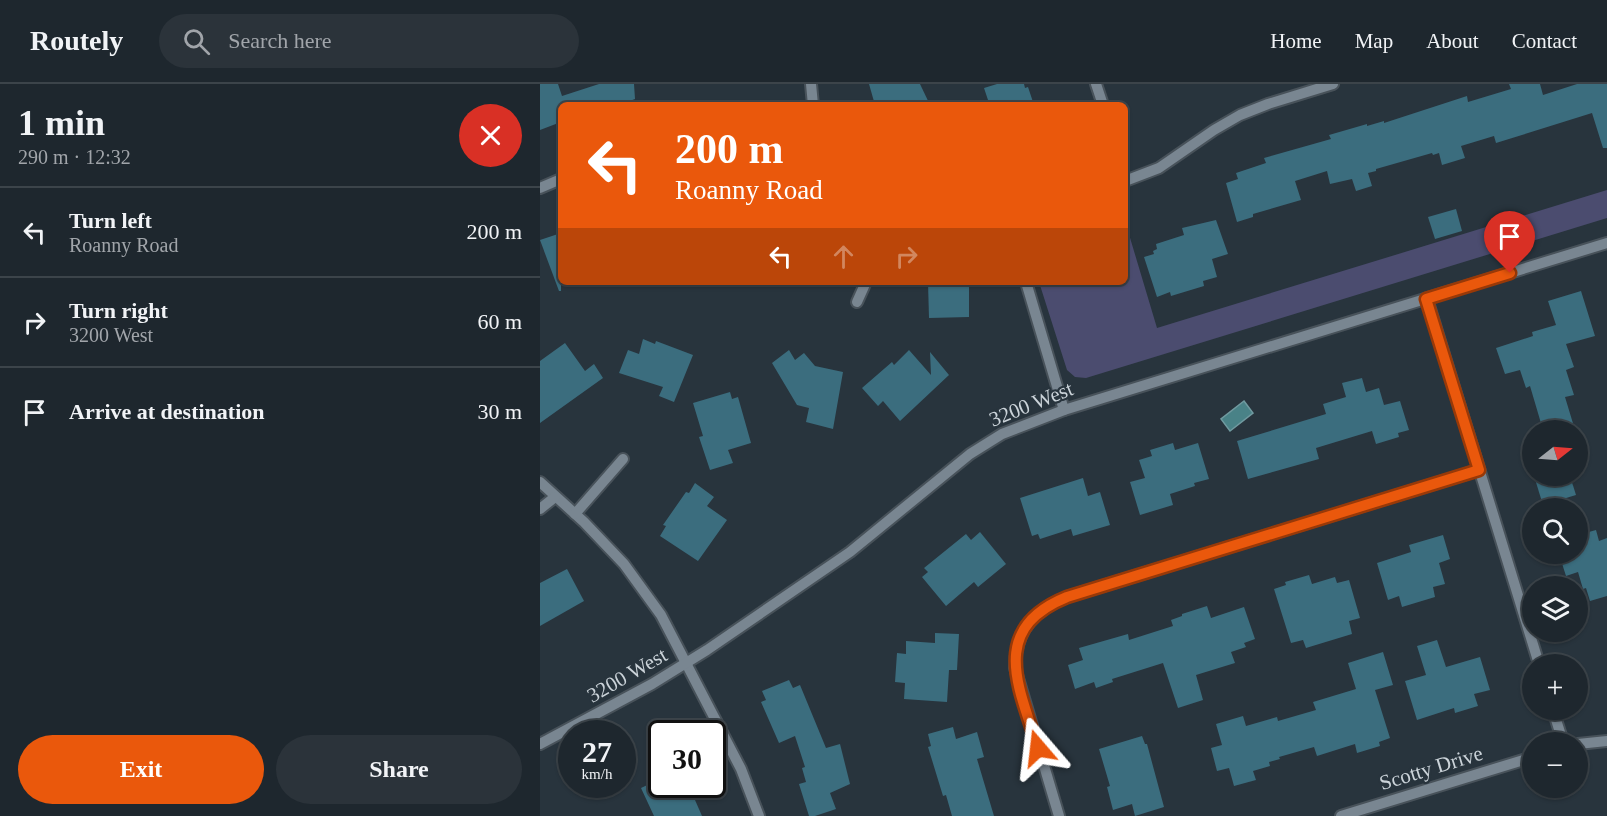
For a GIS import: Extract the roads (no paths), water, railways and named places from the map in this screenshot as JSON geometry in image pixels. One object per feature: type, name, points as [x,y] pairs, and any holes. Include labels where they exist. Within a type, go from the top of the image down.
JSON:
[{"type":"street","points":[[811,84],[813,102]]},
{"type":"street","points":[[1096,84],[1102,102]]},
{"type":"street","points":[[1128,179],[1159,168],[1240,115],[1333,84]]},
{"type":"street","points":[[540,188],[558,180]]},
{"type":"street","name":"3200 West","points":[[540,744],[686,664],[850,552],[970,454],[1002,434],[1064,410],[1607,243]]},
{"type":"street","points":[[857,302],[865,285]]},
{"type":"street","points":[[1027,285],[1064,410]]},
{"type":"street","points":[[1426,299],[1536,654]]},
{"type":"street","points":[[575,514],[623,459]]},
{"type":"street","points":[[1059,816],[1015,668],[1015,656],[1023,631],[1042,610],[1067,597],[1479,470]]},
{"type":"street","points":[[540,482],[624,564],[661,615],[710,705],[741,769],[759,816]]},
{"type":"street","points":[[540,509],[555,497]]},
{"type":"street","points":[[1588,743],[1607,741]]},
{"type":"street","name":"Scotty Drive","points":[[1341,816],[1522,760]]}]
